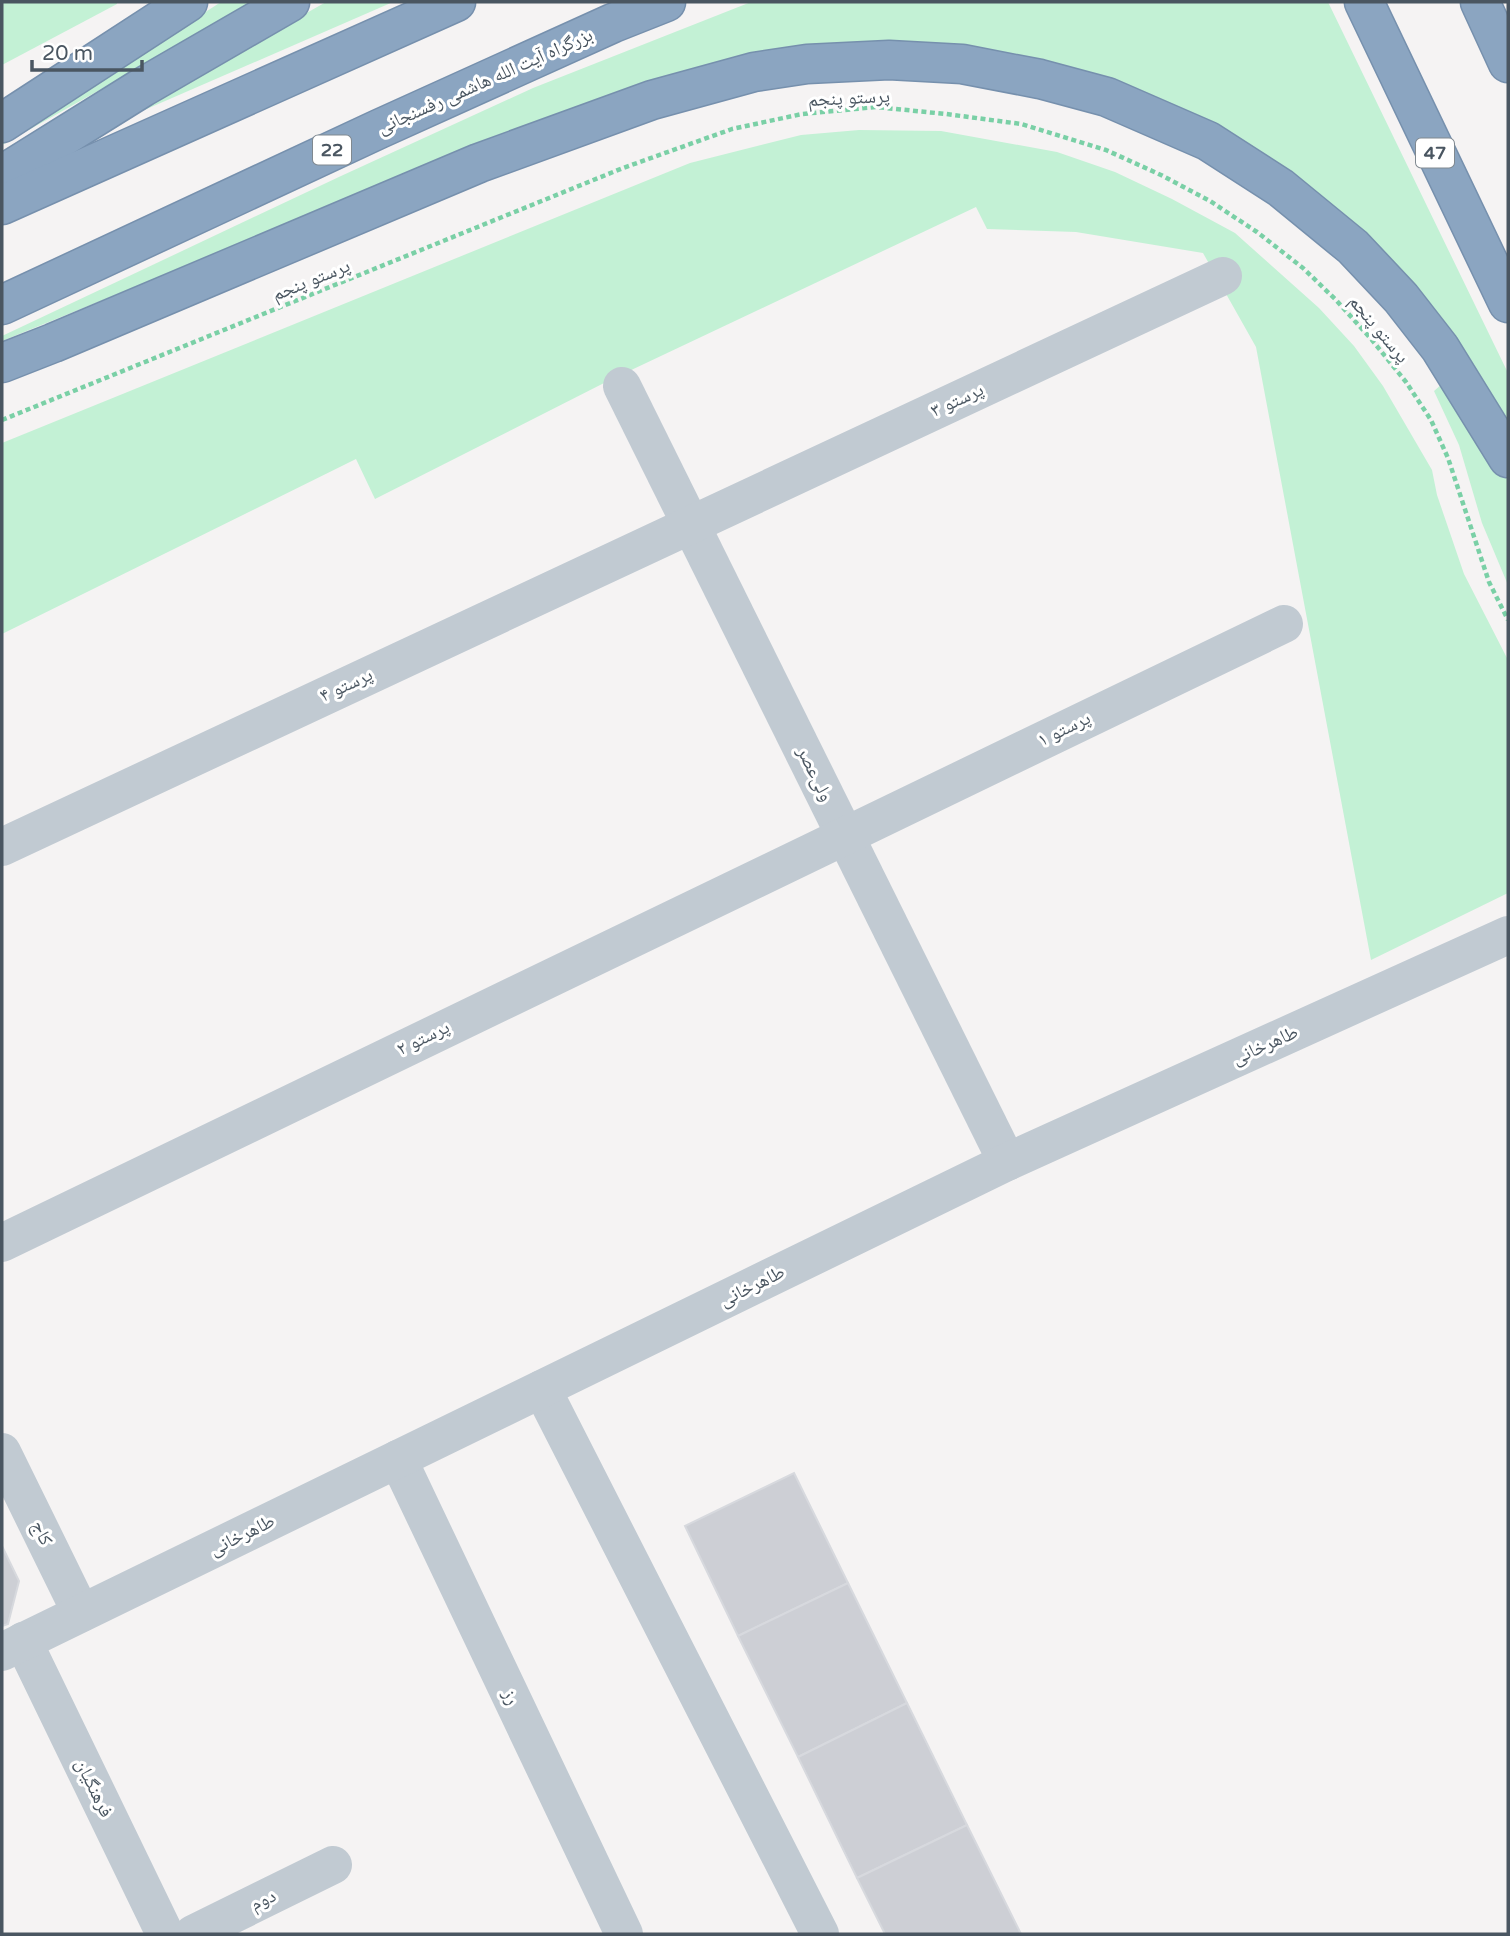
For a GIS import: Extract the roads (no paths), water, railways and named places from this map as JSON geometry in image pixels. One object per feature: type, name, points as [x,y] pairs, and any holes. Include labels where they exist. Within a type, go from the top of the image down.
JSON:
[{"type":"highway","points":[[2,123],[188,2]]},
{"type":"highway","points":[[2,175],[143,87],[290,2]]},
{"type":"highway","points":[[2,205],[456,2]]},
{"type":"highway","name":"بزرگراه آیت الله هاشمی رفسنجانی","points":[[2,305],[391,123],[613,23],[666,2]]},
{"type":"highway","name":"47","points":[[1364,2],[1508,303]]},
{"type":"highway","points":[[1480,2],[1508,63]]},
{"type":"highway","points":[[2,363],[479,163],[652,100],[754,72],[807,64],[889,60],[962,64],[1040,79],[1107,97],[1208,141],[1281,187],[1353,247],[1401,298],[1440,348],[1508,458]]},
{"type":"street","name":"پرستو ۳","points":[[691,524],[1223,276]]},
{"type":"street","name":"ولی‌عصر","points":[[622,387],[1007,1161]]},
{"type":"street","name":"پرستو ۴","points":[[2,847],[691,524]]},
{"type":"street","name":"پرستو ۱","points":[[845,834],[1284,624]]},
{"type":"street","name":"پرستو ۲","points":[[2,1243],[845,834]]},
{"type":"street","name":"طاهرخانی","points":[[12,1647],[1007,1161],[1508,935]]},
{"type":"street","points":[[542,1389],[820,1934]]},
{"type":"street","name":"کاج","points":[[2,1452],[81,1613]]},
{"type":"street","name":"رز","points":[[398,1459],[624,1934]]},
{"type":"street","name":"فرهنگیان","points":[[12,1647],[166,1934]]},
{"type":"street","name":"دوم","points":[[193,1934],[333,1865]]}]
